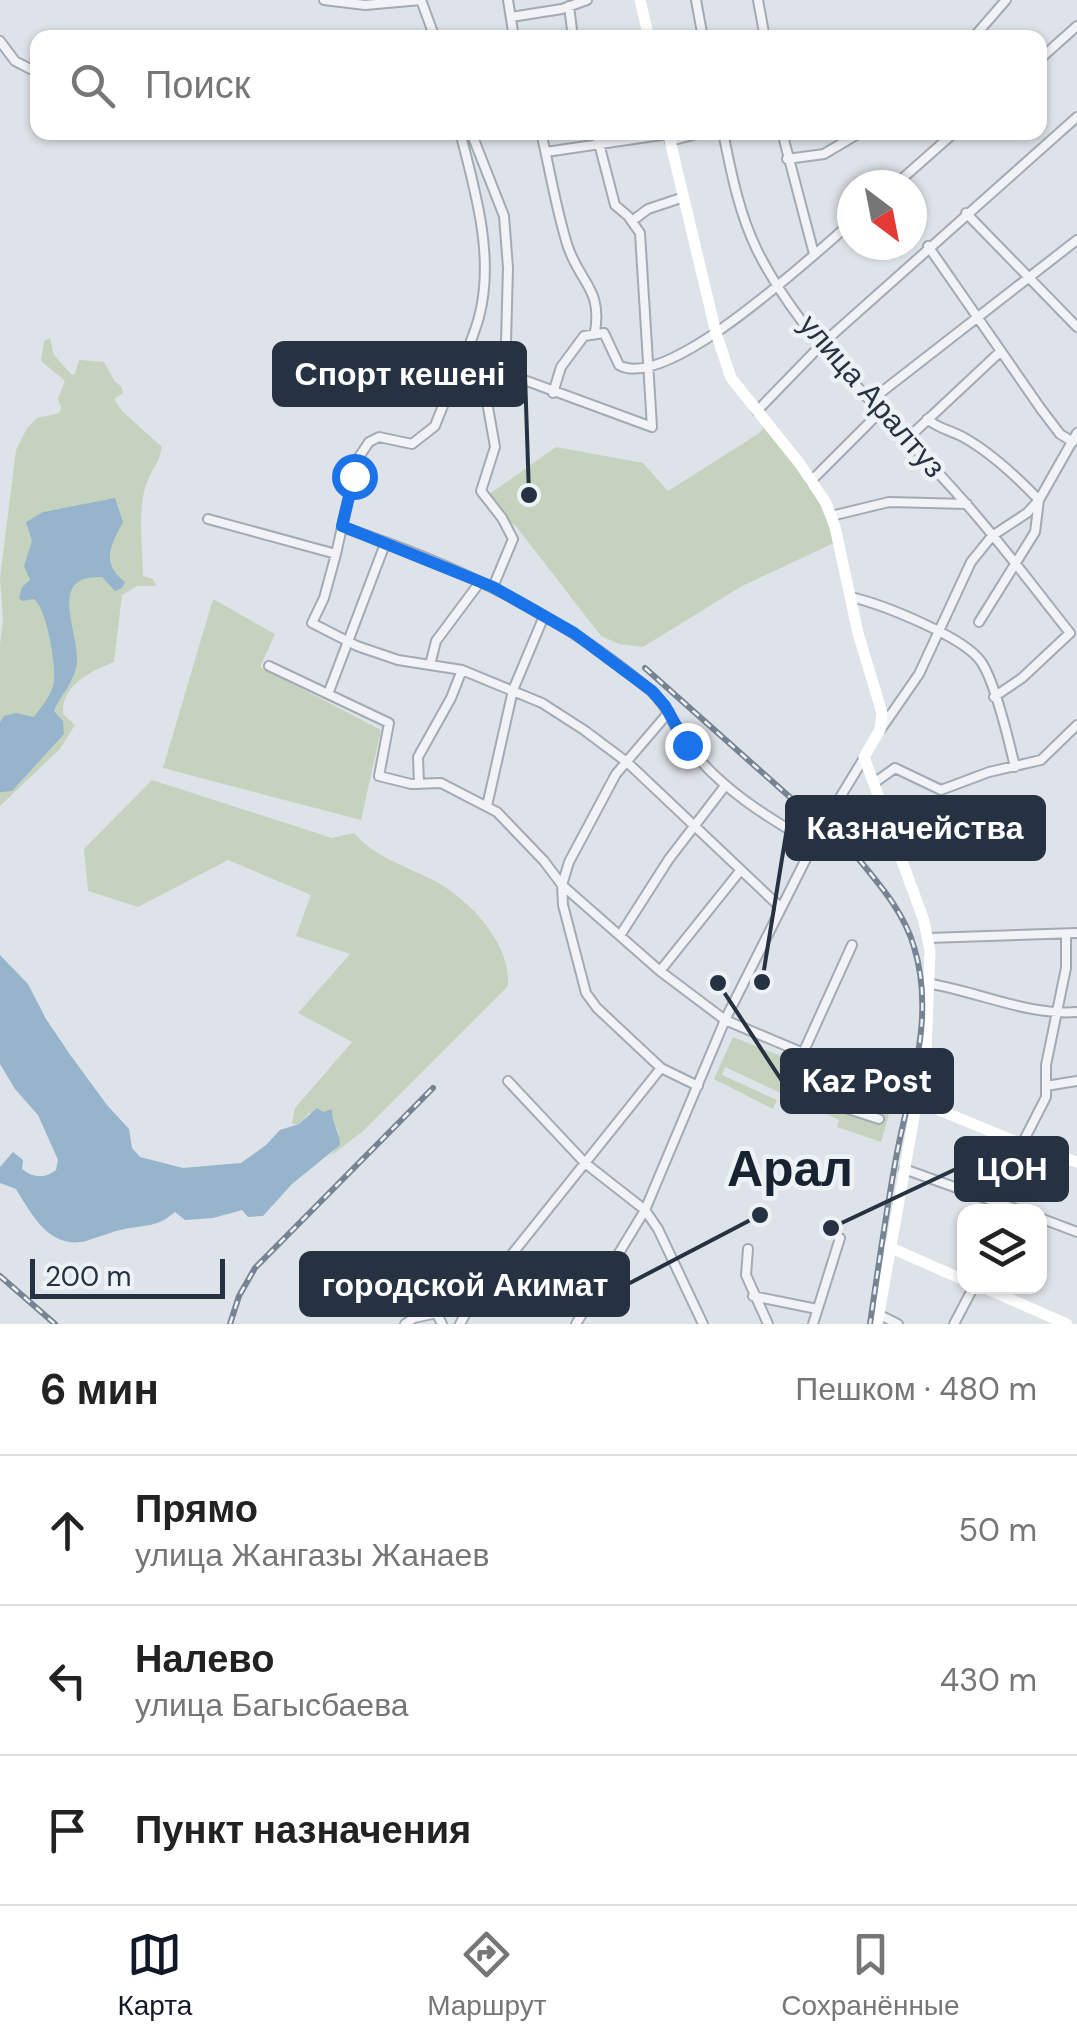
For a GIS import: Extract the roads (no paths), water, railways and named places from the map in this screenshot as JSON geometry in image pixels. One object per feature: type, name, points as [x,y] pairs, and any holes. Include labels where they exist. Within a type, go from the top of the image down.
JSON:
[{"type":"street","points":[[324,0],[421,0],[432,30]]},
{"type":"street","points":[[508,0],[513,30]]},
{"type":"street","points":[[511,18],[587,0]]},
{"type":"street","points":[[640,0],[646,30]]},
{"type":"street","points":[[696,0],[702,30]]},
{"type":"street","points":[[758,0],[764,30]]},
{"type":"street","points":[[980,30],[1006,0]]},
{"type":"street","points":[[569,6],[572,30]]},
{"type":"street","points":[[1047,52],[1077,26]]},
{"type":"street","points":[[0,41],[15,60],[30,68]]},
{"type":"street","points":[[758,411],[822,344],[928,246],[1077,117]]},
{"type":"street","points":[[462,140],[476,192],[482,236],[484,291],[479,319],[435,426],[412,444],[379,437],[357,460],[324,598],[312,623],[398,660],[462,670],[513,690],[584,730],[628,763],[780,907]]},
{"type":"street","points":[[474,140],[504,216],[508,268],[506,342],[486,396],[495,447],[481,491],[513,539],[493,587]]},
{"type":"street","points":[[544,140],[568,246],[582,278],[594,292],[599,310],[595,332]]},
{"type":"street","points":[[460,362],[497,370],[652,427],[640,233],[615,205],[598,140]]},
{"type":"street","points":[[546,152],[634,140]]},
{"type":"street","points":[[670,140],[716,334],[731,378],[811,481],[831,516],[861,645],[882,713],[880,730]]},
{"type":"street","name":"улица Аралтуз","points":[[725,140],[750,233],[778,285],[870,401],[966,504],[1074,634]]},
{"type":"street","points":[[784,140],[814,254]]},
{"type":"street","points":[[788,160],[824,154],[848,140]]},
{"type":"street","points":[[913,170],[947,140]]},
{"type":"street","points":[[632,221],[640,213],[682,198]]},
{"type":"street","points":[[966,213],[1077,327]]},
{"type":"street","points":[[554,393],[561,367],[584,336],[604,333],[618,364],[635,370],[648,367],[716,334],[837,235]]},
{"type":"street","points":[[870,401],[1077,240]]},
{"type":"street","points":[[576,1324],[644,1210],[724,1020],[822,826],[919,674],[971,562],[992,536],[1039,500],[1075,437],[1060,434],[928,246]]},
{"type":"street","points":[[1066,249],[1077,258]]},
{"type":"street","points":[[908,440],[1000,352]]},
{"type":"street","points":[[811,481],[880,412]]},
{"type":"street","points":[[927,419],[938,429],[960,435],[986,452],[1039,500]]},
{"type":"street","points":[[979,622],[1035,532],[1039,500]]},
{"type":"street","points":[[831,516],[889,502],[966,504]]},
{"type":"street","points":[[208,519],[336,554]]},
{"type":"street","points":[[342,526],[493,587],[574,633],[652,691],[687,745],[725,786],[774,822],[813,844]]},
{"type":"street","points":[[328,694],[386,544]]},
{"type":"street","points":[[430,665],[436,641],[480,582]]},
{"type":"street","points":[[851,597],[874,602],[940,632],[980,658],[1015,767]]},
{"type":"street","points":[[486,806],[513,690],[544,616]]},
{"type":"street","points":[[994,697],[1074,634]]},
{"type":"street","points":[[269,666],[389,723],[379,776],[419,784],[442,783],[497,812],[562,885],[660,971],[724,1020],[1022,1144],[1077,1162]]},
{"type":"street","points":[[419,784],[418,757],[462,670]]},
{"type":"street","points":[[669,712],[616,774],[569,862],[562,885],[563,905],[586,993],[608,1020],[661,1068],[698,1086]]},
{"type":"street","points":[[874,783],[895,768],[941,790],[989,772],[1041,760],[1077,725]]},
{"type":"street","points":[[864,757],[928,938],[931,984],[926,1050],[878,1319],[898,1324]]},
{"type":"street","points":[[621,934],[725,786]]},
{"type":"street","points":[[660,971],[740,870]]},
{"type":"street","points":[[928,938],[1077,933]]},
{"type":"street","points":[[1022,1144],[1046,1097],[1046,1065],[1066,968],[1066,934]]},
{"type":"street","points":[[803,1053],[852,945]]},
{"type":"street","points":[[931,984],[1057,1014],[1077,1012]]},
{"type":"street","points":[[460,1324],[661,1068]]},
{"type":"street","points":[[1046,1086],[1077,1080]]},
{"type":"street","points":[[508,1081],[585,1163],[644,1210],[658,1229],[703,1324]]},
{"type":"street","points":[[842,1107],[879,1119]]},
{"type":"street","points":[[904,1169],[1002,1204]]},
{"type":"street","points":[[1047,1221],[1077,1232]]},
{"type":"street","points":[[813,1324],[840,1238]]},
{"type":"street","points":[[889,1247],[957,1277]]},
{"type":"street","points":[[748,1249],[746,1276],[768,1324]]},
{"type":"street","points":[[412,1262],[442,1324]]},
{"type":"street","points":[[954,1324],[972,1294]]},
{"type":"street","points":[[996,1294],[1067,1324]]},
{"type":"street","points":[[753,1296],[818,1309]]},
{"type":"street","points":[[405,1324],[437,1313]]},
{"type":"water","points":[[115,498],[123,522],[110,561],[125,582],[115,591],[102,577],[75,585],[69,607],[76,669],[54,711],[63,721],[64,734],[12,791],[0,792],[0,722],[4,716],[16,713],[34,717],[54,682],[43,614],[34,599],[19,598],[22,587],[30,580],[24,566],[32,541],[26,522],[43,512]]},
{"type":"water","points":[[0,955],[28,984],[71,1056],[129,1129],[132,1148],[140,1157],[183,1168],[241,1163],[280,1130],[299,1124],[317,1108],[323,1112],[332,1109],[340,1145],[292,1184],[263,1216],[248,1217],[242,1210],[185,1220],[175,1212],[157,1223],[86,1241],[73,1242],[52,1235],[16,1189],[0,1183],[0,1167],[13,1152],[23,1160],[22,1169],[35,1176],[56,1170],[58,1160],[38,1115],[0,1064]]},
{"type":"railway","points":[[645,668],[857,857],[882,888],[910,934],[920,974],[921,1027],[870,1324]]},
{"type":"railway","points":[[230,1324],[239,1296],[255,1268],[433,1088]]},
{"type":"railway","points":[[0,1276],[55,1324]]},
{"type":"place","name":"Спорт кешені","points":[[529,495]]},
{"type":"place","name":"Казначейства","points":[[762,982]]},
{"type":"place","name":"Kaz Post","points":[[718,983]]},
{"type":"place","name":"городской Акимат","points":[[760,1215]]},
{"type":"place","name":"ЦОН","points":[[831,1228]]},
{"type":"district","name":"Арал","points":[[790,1168]]}]
